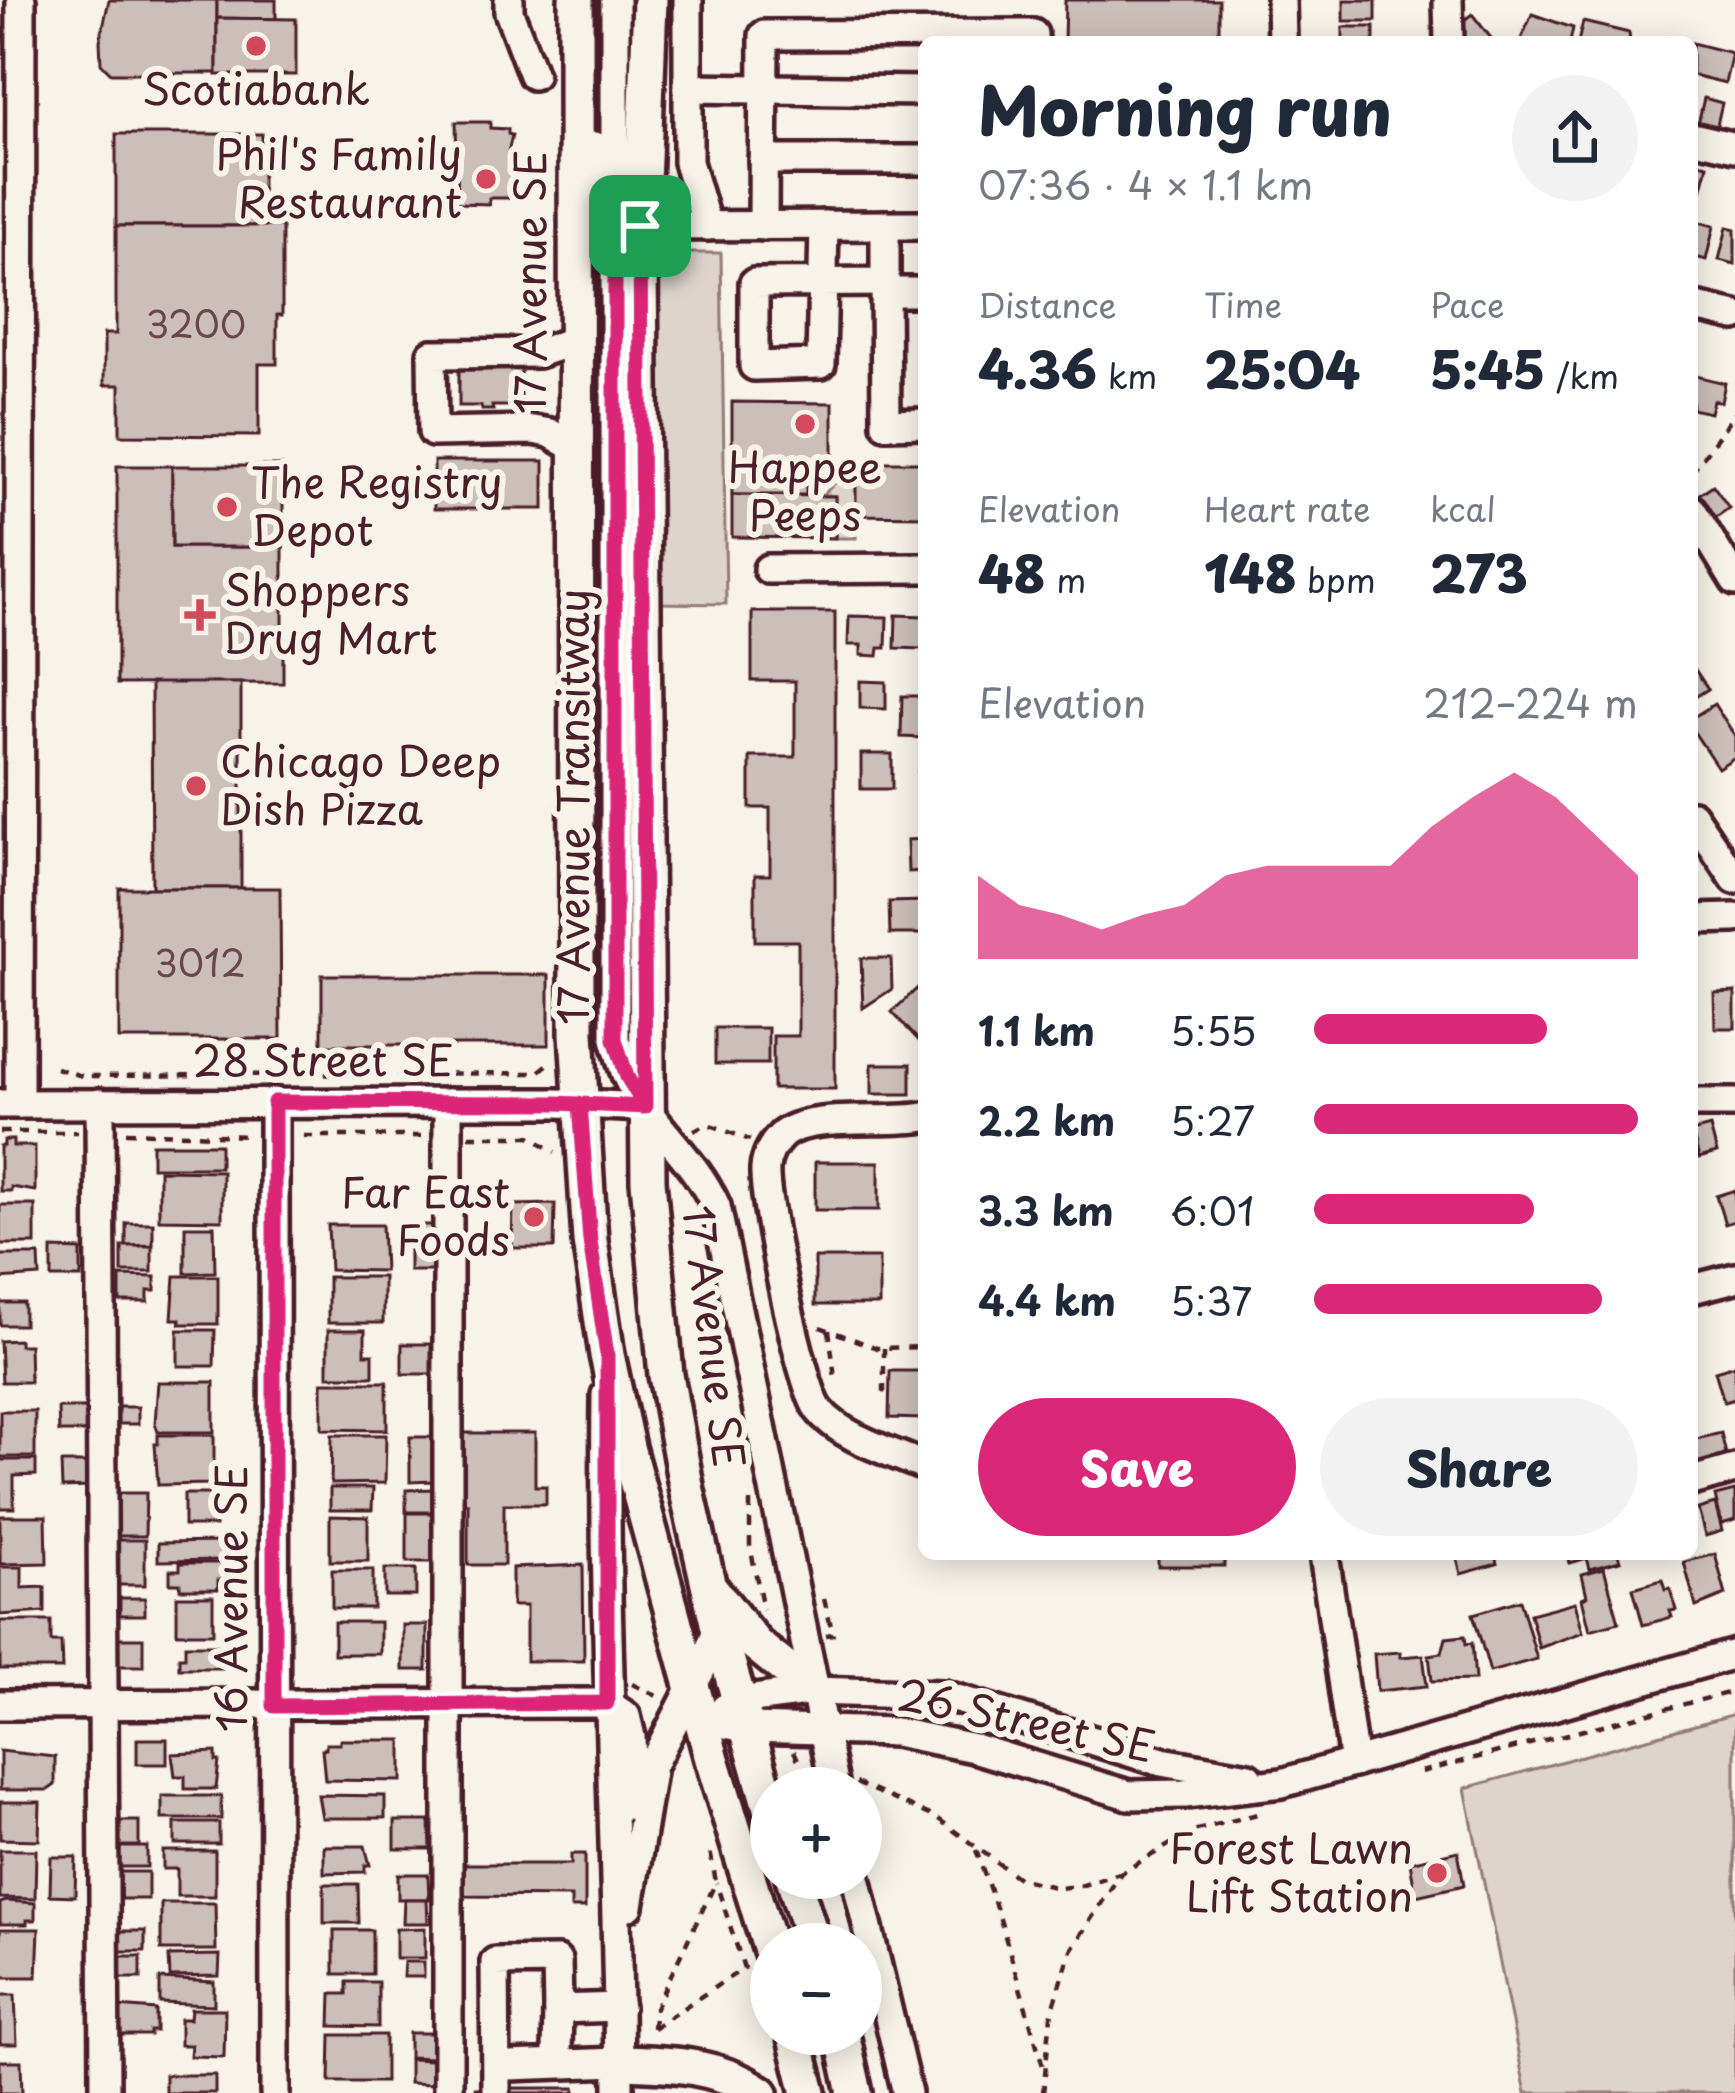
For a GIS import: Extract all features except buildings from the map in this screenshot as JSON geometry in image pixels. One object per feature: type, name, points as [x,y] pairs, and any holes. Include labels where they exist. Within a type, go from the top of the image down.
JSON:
[{"type":"main road","name":"17 Avenue SE","points":[[650,0],[628,222],[647,1181],[664,1357],[708,1585],[758,1767]]},
{"type":"main road","name":"17 Avenue SE","points":[[576,5],[577,1033],[590,1241],[607,1355],[681,1693],[701,1719],[763,1923]]},
{"type":"main road","points":[[576,5],[593,47],[596,182],[628,222]]},
{"type":"main road","points":[[708,1585],[755,1644],[813,1691]]},
{"type":"main road","points":[[799,2055],[809,2093]]},
{"type":"main road","points":[[847,2055],[855,2093]]},
{"type":"main road","points":[[619,2078],[671,2064],[722,2073],[760,2093]]},
{"type":"street","points":[[10,1104],[11,130],[21,0]]},
{"type":"street","points":[[509,0],[509,12],[533,75]]},
{"type":"street","points":[[615,0],[628,222],[918,225]]},
{"type":"street","points":[[688,0],[688,162],[707,226]]},
{"type":"street","points":[[1281,0],[1282,36]]},
{"type":"street","points":[[1448,0],[1449,36]]},
{"type":"street","points":[[763,226],[764,35],[1033,36]]},
{"type":"street","points":[[688,88],[918,92]]},
{"type":"street","points":[[1698,138],[1735,147]]},
{"type":"street","points":[[763,160],[918,160]]},
{"type":"street","points":[[824,225],[823,284],[918,291]]},
{"type":"street","points":[[885,225],[886,424],[918,423]]},
{"type":"street","points":[[1698,307],[1735,316]]},
{"type":"street","points":[[576,340],[538,353],[432,354],[433,432],[533,430],[550,433],[577,449]]},
{"type":"street","points":[[1698,520],[1735,581]]},
{"type":"street","points":[[768,569],[918,568]]},
{"type":"street","points":[[1698,823],[1735,879]]},
{"type":"street","points":[[1698,919],[1735,918]]},
{"type":"street","name":"16 Avenue SE","points":[[274,1102],[274,2093]]},
{"type":"street","points":[[100,1103],[105,2093]]},
{"type":"street","points":[[448,1103],[448,2093]]},
{"type":"street","points":[[1698,1103],[1735,1103]]},
{"type":"street","name":"28 Street SE","points":[[10,1104],[645,1107]]},
{"type":"street","points":[[645,1107],[696,1168],[716,1206],[813,1691],[835,1767]]},
{"type":"street","points":[[918,1118],[818,1122],[784,1133],[771,1149],[765,1169],[794,1337],[811,1396],[821,1414],[918,1463]]},
{"type":"street","points":[[1698,1287],[1735,1278]]},
{"type":"street","name":"17 Avenue SE","points":[[607,1355],[619,1996]]},
{"type":"street","points":[[1698,1478],[1735,1468]]},
{"type":"street","points":[[1325,1560],[1354,1763]]},
{"type":"street","points":[[557,2052],[557,1961],[495,1962],[502,2077],[619,2078],[619,1996],[635,1858],[652,1765],[681,1693],[718,1627]]},
{"type":"street","name":"26 Street SE","points":[[742,1714],[945,1741],[1129,1795],[1278,1796],[1354,1763],[1735,1654]]},
{"type":"street","points":[[0,1706],[446,1705],[614,1691],[631,1737],[635,1858]]},
{"type":"street","name":"26 Street SE","points":[[701,1719],[742,1714],[813,1691],[944,1695],[1278,1796]]},
{"type":"street","points":[[861,1899],[907,2093]]},
{"type":"street","points":[[558,2009],[619,1996]]},
{"type":"path","points":[[1698,464],[1735,412]]},
{"type":"path","points":[[56,1068],[82,1076],[537,1073],[555,1059]]},
{"type":"path","points":[[694,1130],[708,1124],[771,1149]]},
{"type":"path","points":[[811,1320],[884,1348],[918,1347]]},
{"type":"path","points":[[829,1330],[837,1392]]},
{"type":"path","points":[[884,1348],[884,1391],[890,1395]]},
{"type":"path","points":[[751,1491],[750,1546],[763,1611]]},
{"type":"path","points":[[1403,1776],[1735,1690]]},
{"type":"path","points":[[614,1691],[681,1693]]},
{"type":"path","points":[[882,1797],[937,1818],[1000,1869],[1037,1885],[1080,1886],[1121,1873],[1193,1831],[1278,1796]]},
{"type":"path","points":[[711,1843],[716,1882],[744,1968],[652,2029],[655,2008],[716,1882]]},
{"type":"path","points":[[976,1850],[1046,2078]]},
{"type":"path","points":[[1046,2093],[1051,2016],[1071,1950],[1121,1873]]},
{"type":"shaded area","points":[[676,253],[721,253],[726,604],[653,603],[655,269]]},
{"type":"shaded area","points":[[856,462],[856,538],[835,538],[835,496],[823,495]]},
{"type":"shaded area","points":[[1735,1714],[1735,2093],[1526,2093],[1465,1788]]},
{"type":"place","name":"Scotiabank","points":[[256,46]]},
{"type":"place","name":"Phil's Family Restaurant","points":[[486,179]]},
{"type":"place","name":"Happee Peeps","points":[[805,424]]},
{"type":"place","name":"The Registry Depot","points":[[227,507]]},
{"type":"place","name":"Shoppers Drug Mart","points":[[200,615]]},
{"type":"place","name":"Chicago Deep Dish Pizza","points":[[196,786]]},
{"type":"place","name":"Far East Foods","points":[[534,1217]]},
{"type":"place","name":"Forest Lawn Lift Station","points":[[1437,1873]]},
{"type":"route","points":[[640,226],[615,218],[615,1039],[627,1077],[645,1107],[580,1104],[590,1241],[607,1355],[607,1703],[274,1706],[274,1102],[557,1103],[580,1104],[645,1107],[640,226]]}]
